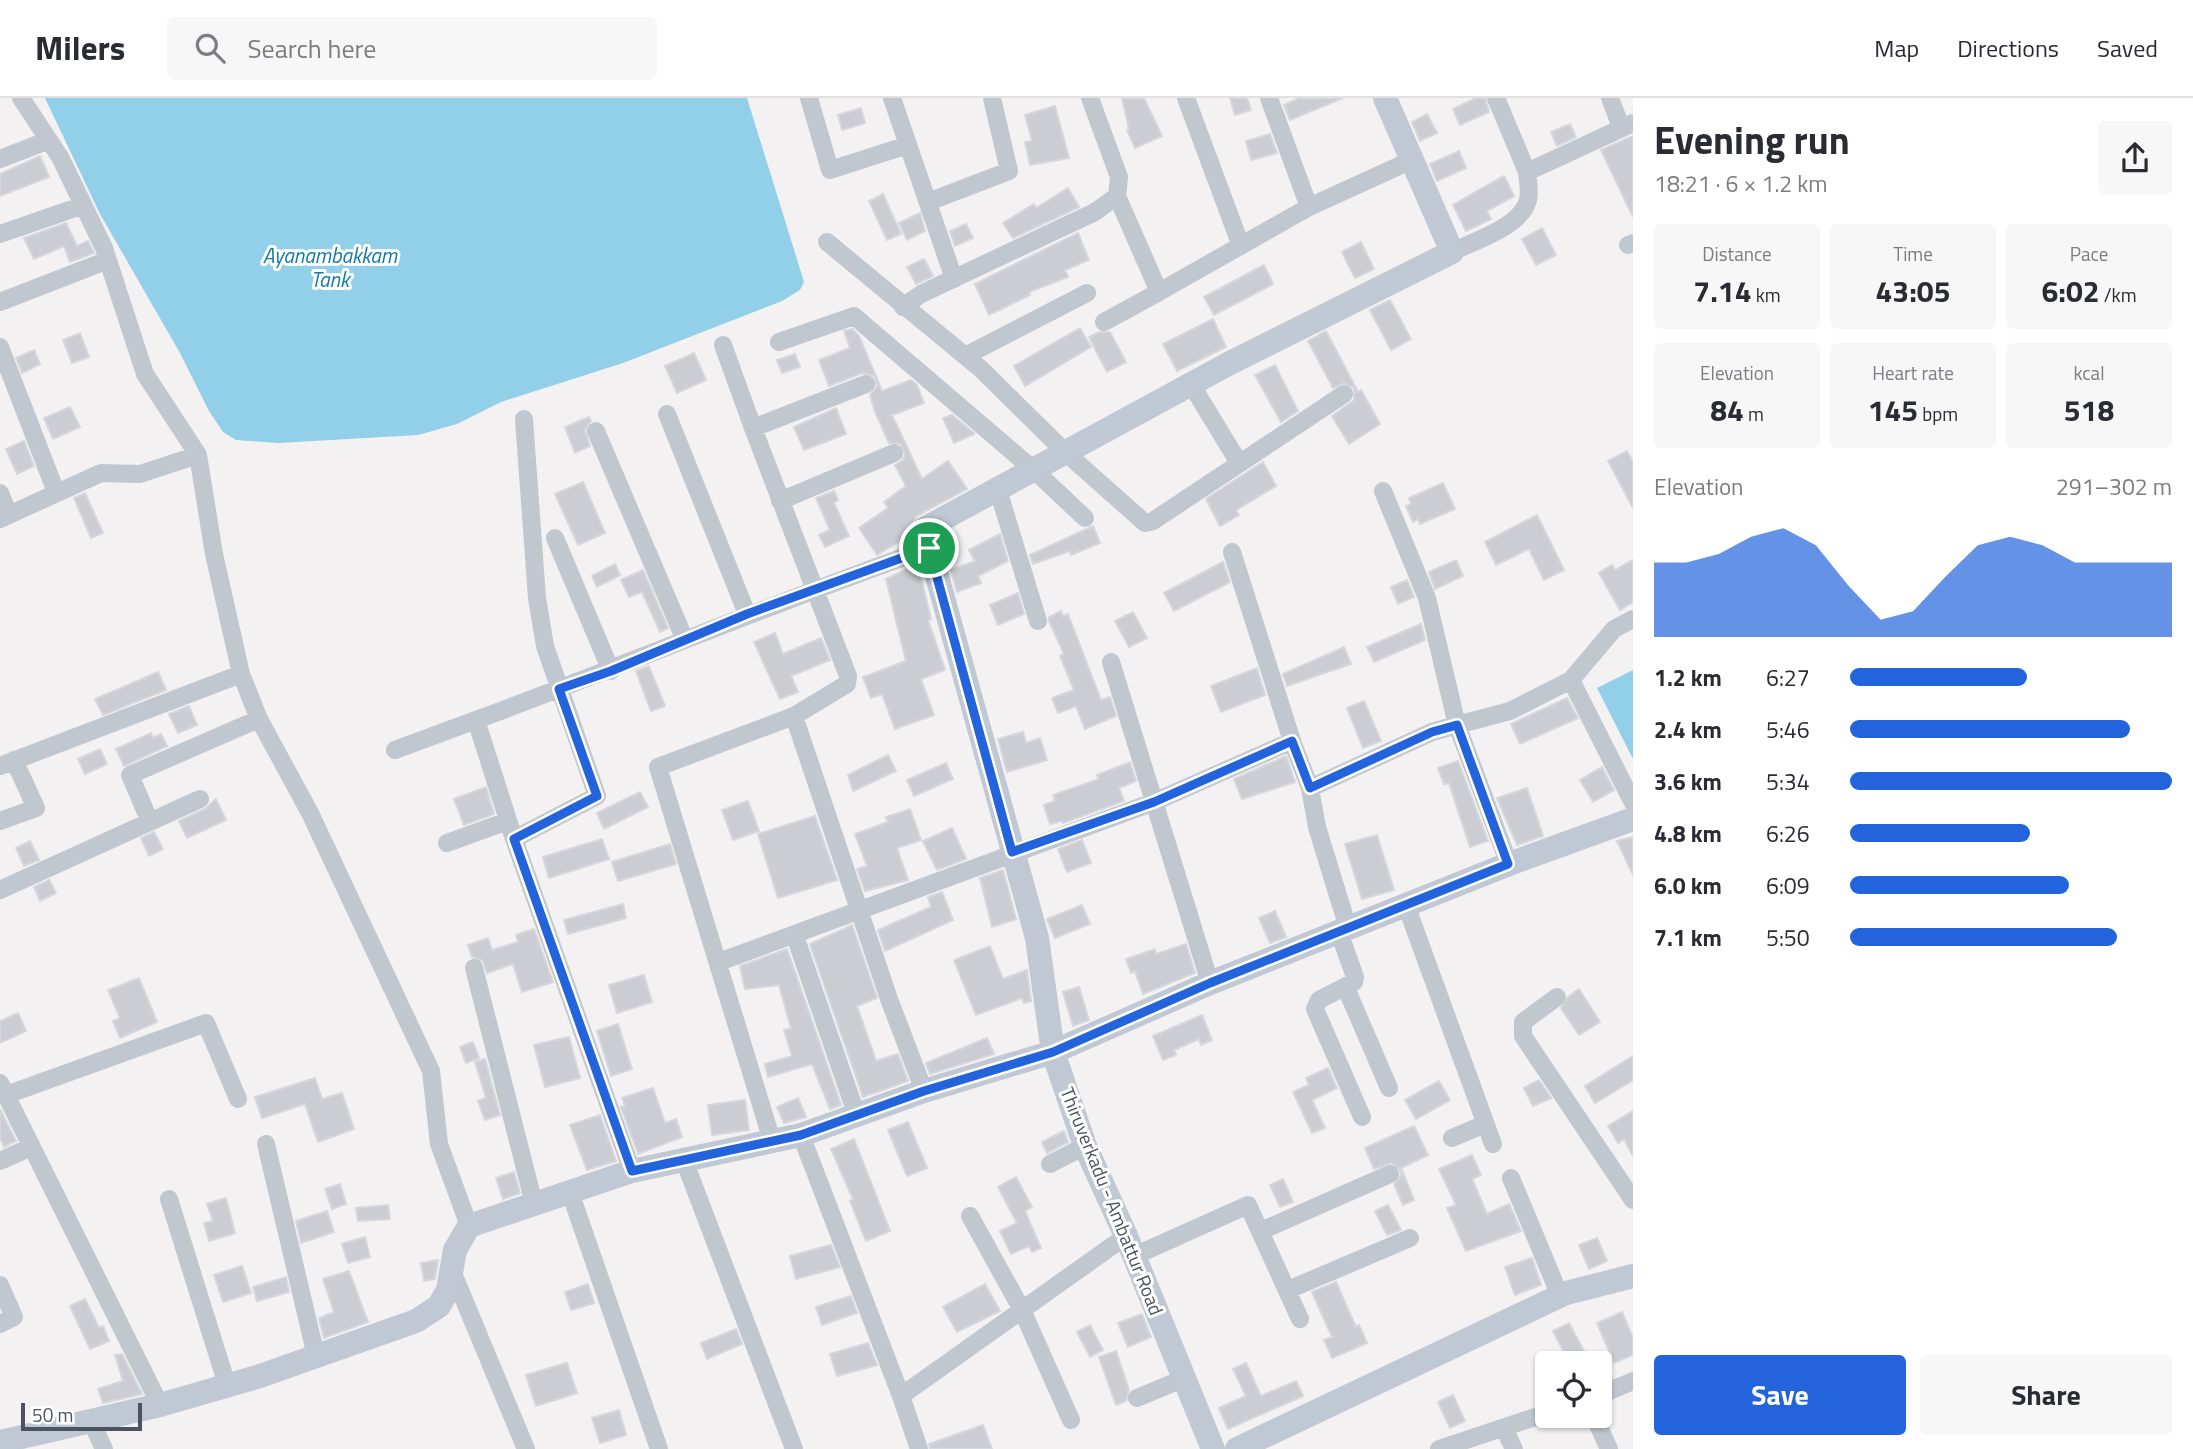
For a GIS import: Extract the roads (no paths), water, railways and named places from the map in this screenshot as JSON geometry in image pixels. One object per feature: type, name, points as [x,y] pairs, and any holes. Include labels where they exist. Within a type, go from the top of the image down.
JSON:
[{"type":"main road","points":[[929,548],[924,529],[1191,384],[1452,252],[1385,98]]},
{"type":"main road","name":"Thiruverkadu - Ambattur Road","points":[[929,548],[1037,938],[1053,1052],[1085,1146],[1130,1246],[1213,1449]]},
{"type":"main road","points":[[0,1442],[90,1419],[160,1405],[416,1321],[439,1306],[448,1290],[455,1250],[469,1226],[632,1171],[801,1135],[924,1091],[1053,1052],[1210,983],[1508,864],[1633,820]]},
{"type":"main road","points":[[1237,1449],[1560,1296],[1633,1276]]},
{"type":"street","points":[[21,98],[49,140],[108,260],[145,374],[198,455],[214,554],[241,674],[259,719],[310,813],[431,1071],[439,1144],[469,1226]]},
{"type":"street","points":[[809,98],[830,170],[908,145]]},
{"type":"street","points":[[892,98],[954,279]]},
{"type":"street","points":[[928,202],[1009,171],[992,98]]},
{"type":"street","points":[[1090,98],[1119,177],[1117,197],[1159,292]]},
{"type":"street","points":[[1186,98],[1241,246]]},
{"type":"street","points":[[1269,98],[1309,207]]},
{"type":"street","points":[[1452,252],[1513,220],[1523,212],[1529,193],[1528,172],[1496,98]]},
{"type":"street","points":[[1528,172],[1627,125],[1610,98]]},
{"type":"street","points":[[0,159],[49,140]]},
{"type":"street","points":[[1104,322],[1309,207],[1412,160]]},
{"type":"street","points":[[903,307],[954,279],[1095,212],[1117,197]]},
{"type":"street","points":[[0,234],[81,206]]},
{"type":"street","points":[[827,242],[965,356],[1065,453],[1145,523],[1153,521],[1344,394]]},
{"type":"street","points":[[0,302],[108,260]]},
{"type":"street","points":[[965,356],[1087,293]]},
{"type":"street","points":[[779,342],[854,316],[1034,470],[1085,518]]},
{"type":"street","points":[[723,345],[848,681],[845,687],[794,716],[658,767],[772,1141]]},
{"type":"street","points":[[0,347],[56,492]]},
{"type":"street","points":[[753,428],[866,384]]},
{"type":"street","points":[[1191,384],[1239,463]]},
{"type":"street","points":[[667,414],[747,614]]},
{"type":"street","points":[[514,839],[597,796],[545,646],[538,609],[524,419]]},
{"type":"street","points":[[596,431],[685,640]]},
{"type":"street","points":[[780,501],[894,453]]},
{"type":"street","points":[[0,493],[4,517],[101,473],[140,474],[198,455]]},
{"type":"street","points":[[998,490],[1038,621]]},
{"type":"street","points":[[1382,491],[1427,598],[1457,725],[1508,864]]},
{"type":"street","points":[[555,538],[611,671]]},
{"type":"street","points":[[394,750],[611,671],[747,614],[929,548]]},
{"type":"street","points":[[1232,552],[1292,741],[1310,788],[1317,827],[1355,977],[1346,988],[1319,1000],[1315,1009],[1362,1117]]},
{"type":"street","points":[[1310,788],[1432,732],[1510,711],[1571,680],[1614,629],[1633,619]]},
{"type":"street","points":[[1111,662],[1210,983]]},
{"type":"street","points":[[0,821],[36,808],[7,763],[241,674]]},
{"type":"street","points":[[1571,680],[1633,803]]},
{"type":"street","points":[[794,716],[863,912],[889,999],[924,1091]]},
{"type":"street","points":[[150,822],[130,775],[259,719]]},
{"type":"street","points":[[476,720],[514,839],[632,1171]]},
{"type":"street","points":[[719,962],[863,912],[1012,852],[1154,802],[1292,741]]},
{"type":"street","points":[[0,890],[200,799]]},
{"type":"street","points":[[447,843],[508,821]]},
{"type":"street","points":[[1406,905],[1493,1144]]},
{"type":"street","points":[[795,936],[857,1116]]},
{"type":"street","points":[[474,968],[534,1204]]},
{"type":"street","points":[[1346,988],[1389,1088]]},
{"type":"street","points":[[1557,998],[1524,1022],[1523,1036],[1633,1200]]},
{"type":"street","points":[[160,1405],[3,1089],[206,1023],[238,1099]]},
{"type":"street","points":[[1452,1138],[1485,1124]]},
{"type":"street","points":[[801,1135],[919,1449]]},
{"type":"street","points":[[266,1144],[316,1356]]},
{"type":"street","points":[[1050,1164],[1085,1146]]},
{"type":"street","points":[[0,1161],[32,1147]]},
{"type":"street","points":[[684,1160],[794,1449]]},
{"type":"street","points":[[1261,1231],[1390,1174]]},
{"type":"street","points":[[1511,1178],[1560,1296]]},
{"type":"street","points":[[570,1192],[659,1449]]},
{"type":"street","points":[[169,1199],[227,1385]]},
{"type":"street","points":[[901,1396],[1023,1310],[1130,1246],[1244,1206],[1251,1208],[1300,1319]]},
{"type":"street","points":[[970,1216],[1023,1310],[1071,1420]]},
{"type":"street","points":[[1288,1290],[1410,1238]]},
{"type":"street","points":[[451,1268],[526,1449]]},
{"type":"street","points":[[0,1284],[14,1317],[0,1324]]},
{"type":"street","points":[[1137,1398],[1185,1378]]},
{"type":"street","points":[[1612,1390],[1633,1381]]},
{"type":"street","points":[[1439,1449],[1535,1417]]},
{"type":"street","points":[[90,1419],[104,1449]]},
{"type":"street","points":[[1504,1427],[1514,1449]]},
{"type":"street","points":[[1599,1428],[1609,1449]]},
{"type":"water","name":"Ayanambakkam Tank","points":[[45,98],[747,98],[804,282],[800,290],[782,301],[623,363],[501,402],[457,424],[418,435],[279,443],[236,440],[223,432],[209,411],[180,353],[100,214]]},
{"type":"water","points":[[1633,670],[1633,759],[1597,688]]}]
